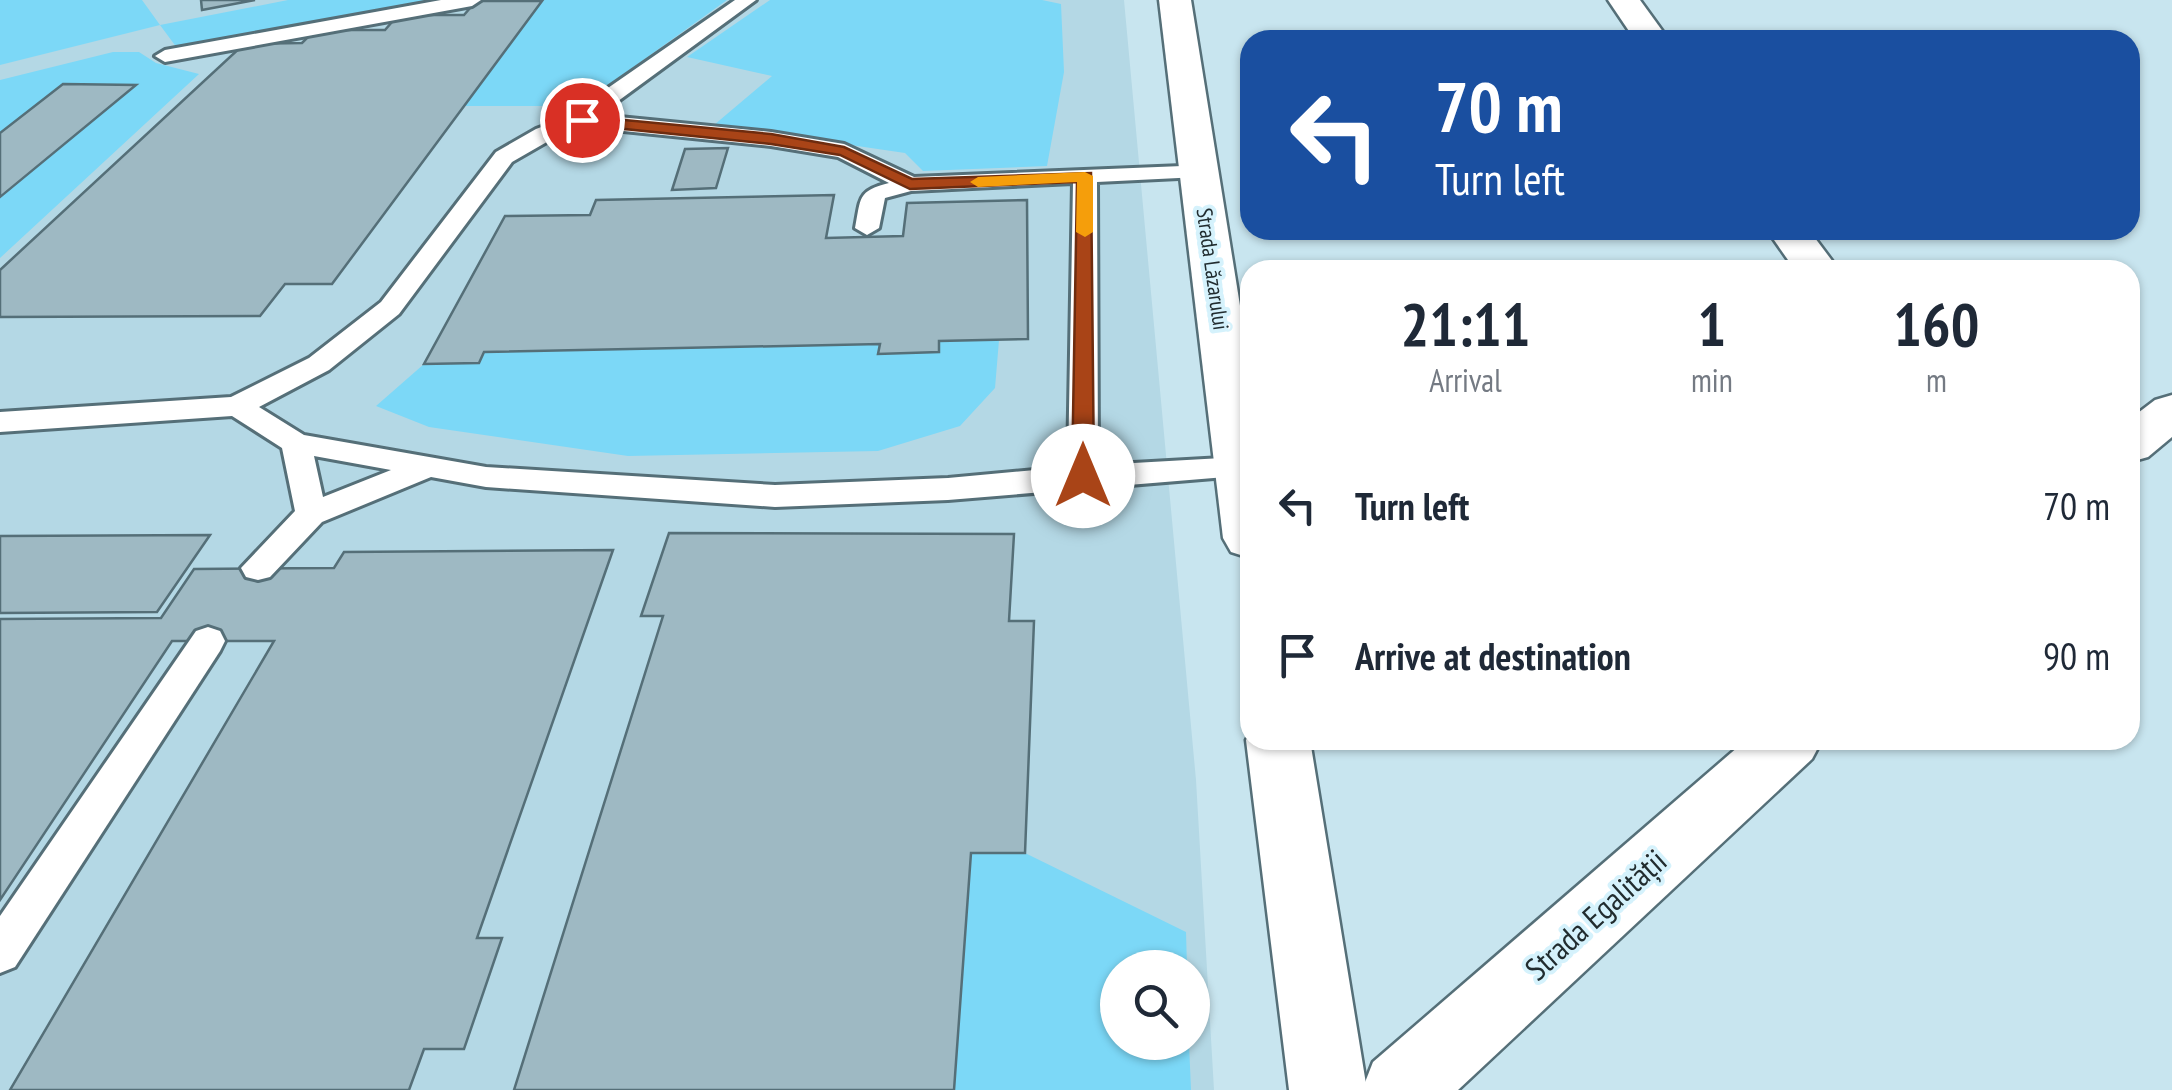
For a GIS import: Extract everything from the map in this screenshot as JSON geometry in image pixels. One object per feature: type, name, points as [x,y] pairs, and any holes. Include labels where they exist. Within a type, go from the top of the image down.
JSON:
[{"type":"street","name":"Strada Lăzarului","points":[[1175,0],[1240,466]]},
{"type":"street","points":[[1624,0],[1645,30]]},
{"type":"street","points":[[2140,438],[2172,412]]},
{"type":"street","points":[[1279,750],[1328,1090]]},
{"type":"street","name":"Strada Egalității","points":[[1401,1090],[1779,750]]},
{"type":"lane","points":[[165,56],[472,0]]},
{"type":"lane","points":[[0,422],[237,406],[320,364],[390,308],[504,157],[544,134],[582,120],[599,103],[748,0]]},
{"type":"lane","points":[[582,120],[771,139],[844,151],[910,184]]},
{"type":"lane","points":[[867,228],[874,194],[910,184],[1199,170]]},
{"type":"lane","points":[[1083,476],[1085,176]]},
{"type":"lane","points":[[237,406],[296,443],[486,476],[775,496],[948,489],[1176,468],[1240,466]]},
{"type":"lane","points":[[296,443],[310,514]]},
{"type":"lane","points":[[258,568],[310,514],[430,466]]},
{"type":"lane","points":[[0,953],[208,641]]},
{"type":"shaded area","points":[[0,0],[1124,0],[1196,780],[1206,950],[1100,950],[1100,1060],[1210,1060],[1210,1021],[1214,1090],[0,1090]]},
{"type":"shaded area","points":[[0,0],[142,0],[160,25],[0,65]]},
{"type":"shaded area","points":[[288,0],[443,0],[177,48],[160,25]]},
{"type":"shaded area","points":[[543,0],[727,0],[579,106],[464,106]]},
{"type":"shaded area","points":[[770,0],[1042,0],[1061,4],[1064,72],[1047,166],[923,171],[905,153],[714,125],[772,76],[687,57]]},
{"type":"shaded area","points":[[113,52],[139,52],[156,63],[199,74],[0,258],[0,197],[134,86],[63,84],[0,133],[0,80]]},
{"type":"shaded area","points":[[999,340],[995,388],[960,426],[878,451],[628,456],[429,427],[376,406],[424,364],[479,363],[484,352],[880,344],[879,353],[938,352],[939,341]]},
{"type":"shaded area","points":[[971,853],[1025,853],[1186,932],[1187,950],[1100,950],[1100,1060],[1190,1060],[1191,1090],[954,1090]]},
{"type":"building","points":[[201,0],[255,0],[202,10]]},
{"type":"building","points":[[476,1],[542,1],[332,284],[285,284],[260,316],[0,317],[0,270],[244,44],[302,43],[315,30],[385,30],[398,15],[464,15]]},
{"type":"building","points":[[63,84],[136,85],[0,197],[0,133]]},
{"type":"building","points":[[728,148],[716,188],[672,190],[685,149]]},
{"type":"building","points":[[834,195],[826,238],[903,236],[907,203],[1027,200],[1028,339],[939,341],[939,352],[878,354],[880,344],[484,352],[479,363],[424,364],[505,216],[590,215],[596,200]]},
{"type":"building","points":[[669,533],[1014,534],[1009,621],[1034,621],[1025,853],[971,853],[954,1090],[514,1090],[663,616],[641,616]]},
{"type":"building","points":[[210,535],[157,612],[0,613],[0,536]]},
{"type":"building","points":[[613,550],[477,938],[502,938],[464,1049],[424,1049],[409,1090],[10,1090],[274,641],[172,641],[0,900],[0,619],[161,618],[194,569],[334,568],[344,552]]},
{"type":"slow traffic","points":[[978,182],[1085,176],[1085,232]]},
{"type":"route","points":[[582,120],[771,139],[844,151],[910,184],[1085,176],[1083,476]]}]
